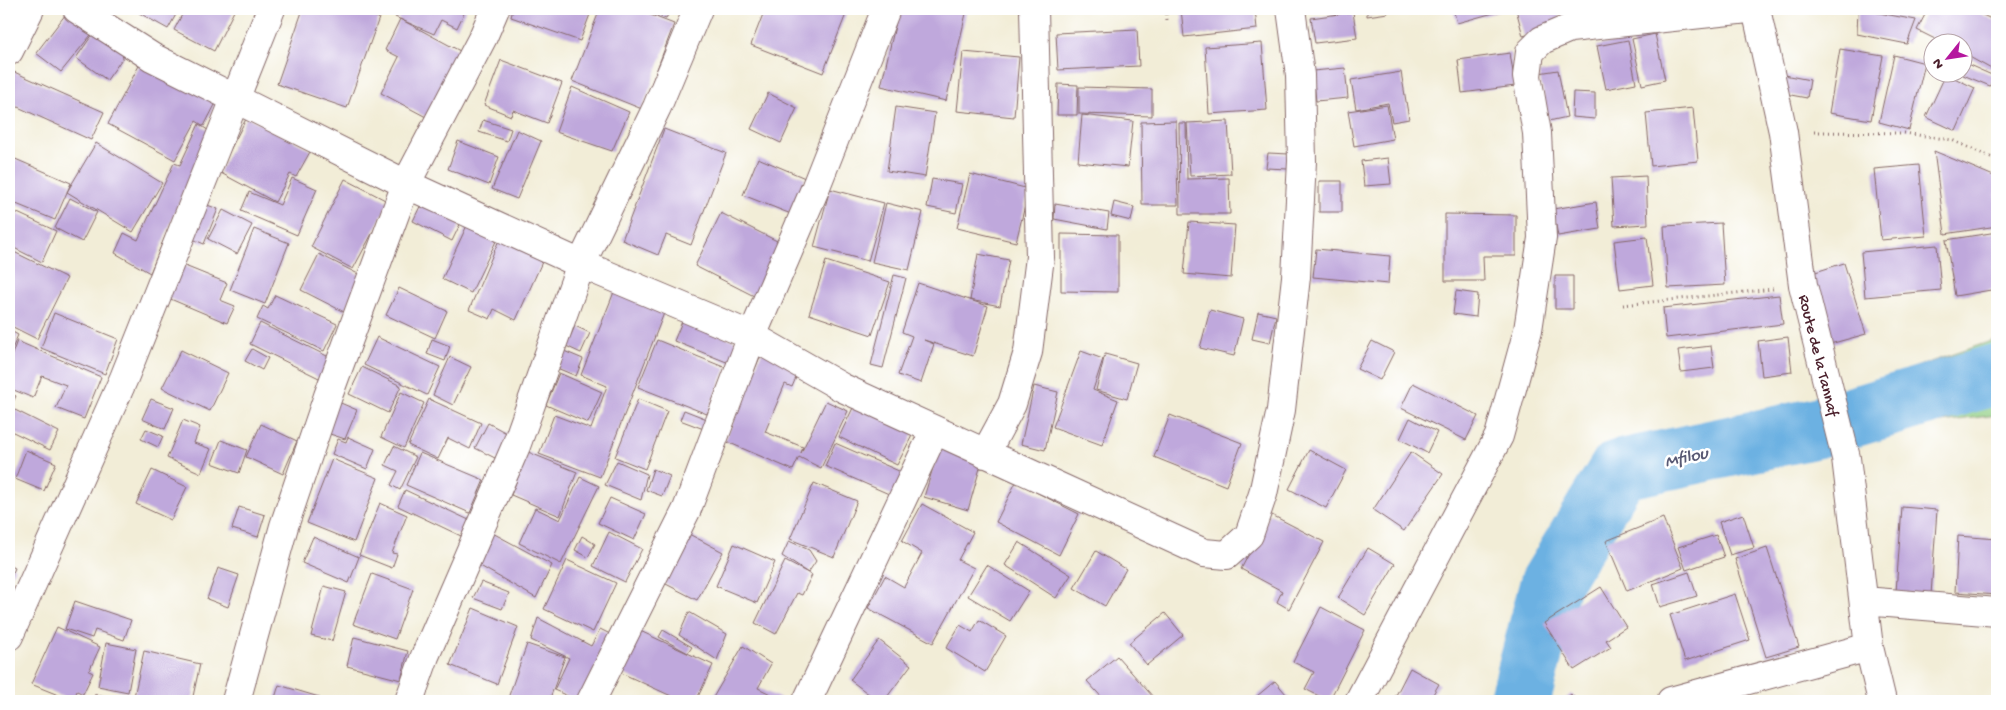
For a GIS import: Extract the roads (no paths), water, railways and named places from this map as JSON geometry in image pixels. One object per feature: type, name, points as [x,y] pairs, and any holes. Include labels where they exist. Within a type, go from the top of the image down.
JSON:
[{"type":"street","points":[[9,51],[30,9]]},
{"type":"street","points":[[77,9],[152,57],[406,184],[581,264],[752,336],[843,388],[1204,553],[1227,555],[1249,535],[1263,494],[1281,410],[1296,277],[1302,161],[1300,75],[1292,9]]},
{"type":"street","points":[[9,636],[124,378],[237,99],[271,9]]},
{"type":"street","points":[[236,701],[284,526],[328,396],[406,184],[484,37],[495,9]]},
{"type":"street","points":[[409,701],[425,656],[516,446],[581,264],[657,107],[698,9]]},
{"type":"street","points":[[591,701],[687,509],[752,336],[815,189],[886,9]]},
{"type":"street","points":[[985,454],[1012,404],[1028,352],[1040,257],[1034,9]]},
{"type":"street","points":[[1359,701],[1499,436],[1528,330],[1542,238],[1538,133],[1527,76],[1530,52],[1542,40],[1570,28],[1748,9]]},
{"type":"street","name":"Route de la Tannaf","points":[[1756,9],[1783,132],[1803,285],[1846,458],[1869,647],[1882,701]]},
{"type":"street","points":[[807,701],[935,430]]},
{"type":"street","points":[[1864,601],[1997,612]]},
{"type":"street","points":[[1671,701],[1869,647]]},
{"type":"waterway","name":"Mfilou","points":[[1520,701],[1550,584],[1619,470],[1816,428],[1997,374]]}]
